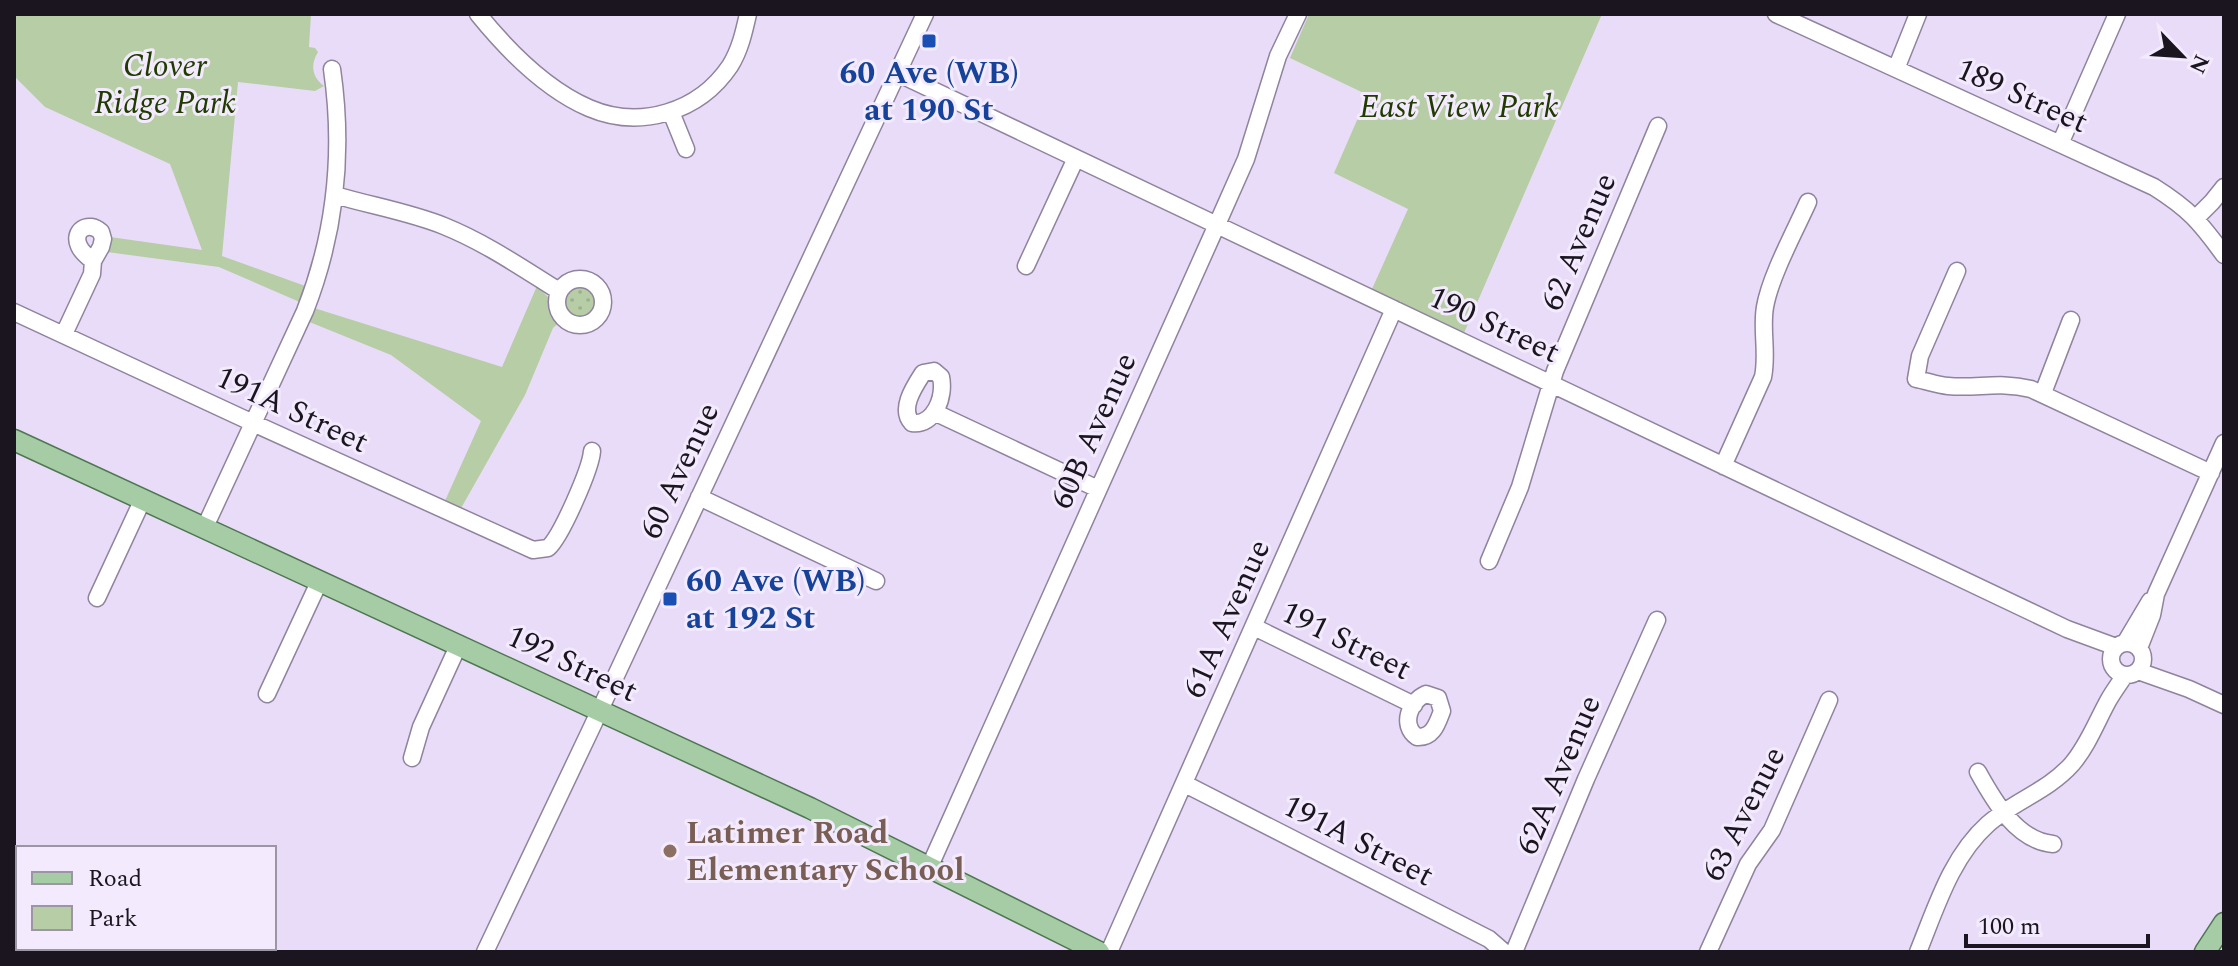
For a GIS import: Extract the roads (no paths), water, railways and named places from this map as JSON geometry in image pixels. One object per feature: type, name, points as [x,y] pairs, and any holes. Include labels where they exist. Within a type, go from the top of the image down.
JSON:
[{"type":"main road","name":"192 Street","points":[[14,440],[808,807],[1099,952]]},
{"type":"main road","points":[[2205,952],[2224,923]]},
{"type":"main road","points":[[2216,952],[2224,933]]},
{"type":"street","points":[[478,14],[502,43],[548,84],[596,111],[632,118],[671,112],[697,98],[723,74],[738,51],[748,14]]},
{"type":"street","name":"60 Avenue","points":[[485,952],[925,14]]},
{"type":"street","name":"60B Avenue","points":[[929,868],[1246,159],[1278,56],[1298,14]]},
{"type":"street","name":"189 Street","points":[[1776,14],[2154,187],[2185,207],[2224,255]]},
{"type":"street","points":[[1896,69],[1918,14]]},
{"type":"street","points":[[2060,144],[2117,14]]},
{"type":"street","points":[[205,527],[317,279],[335,195],[339,143],[332,69]]},
{"type":"street","name":"190 Street","points":[[897,73],[2224,705]]},
{"type":"street","points":[[671,112],[686,149]]},
{"type":"street","name":"62 Avenue","points":[[1489,561],[1520,487],[1551,383],[1658,126]]},
{"type":"street","points":[[1026,266],[1076,158]]},
{"type":"street","points":[[2196,218],[2224,187]]},
{"type":"street","points":[[335,195],[443,225],[497,252],[559,291]]},
{"type":"street","points":[[1723,466],[1763,377],[1766,363],[1765,307],[1772,283],[1808,202]]},
{"type":"street","points":[[64,334],[92,274],[93,261]]},
{"type":"street","points":[[1957,271],[1920,356],[1916,379],[1948,386],[2015,385],[2043,393],[2211,473]]},
{"type":"street","name":"61A Avenue","points":[[1109,952],[1394,309]]},
{"type":"street","name":"191A Street","points":[[14,312],[533,550],[548,548],[557,538],[592,459],[592,451]]},
{"type":"street","points":[[2043,393],[2071,320]]},
{"type":"street","points":[[934,412],[1098,489]]},
{"type":"street","points":[[1918,952],[1946,886],[1974,839],[1989,823],[2045,787],[2070,766],[2094,731],[2143,610],[2156,594],[2224,443]]},
{"type":"street","points":[[699,497],[876,581]]},
{"type":"street","points":[[97,598],[143,499]]},
{"type":"street","points":[[267,694],[320,580]]},
{"type":"street","name":"62A Avenue","points":[[1514,952],[1657,620]]},
{"type":"street","name":"191 Street","points":[[1254,627],[1414,705]]},
{"type":"street","points":[[412,758],[421,727],[459,644]]},
{"type":"street","name":"63 Avenue","points":[[1708,952],[1748,864],[1772,830],[1829,700]]},
{"type":"street","points":[[1978,772],[1993,798],[2020,830],[2034,840],[2053,844]]},
{"type":"street","name":"191A Street","points":[[1185,784],[1489,939],[1504,952]]},
{"type":"place","name":"60 Ave (WB) at 190 St","points":[[929,41]]},
{"type":"place","name":"60 Ave (WB) at 192 St","points":[[670,599]]},
{"type":"place","name":"Latimer Road Elementary School","points":[[670,851]]},
{"type":"park label","name":"Clover Ridge Park","points":[[165,84]]},
{"type":"park label","name":"East View Park","points":[[1459,107]]}]
